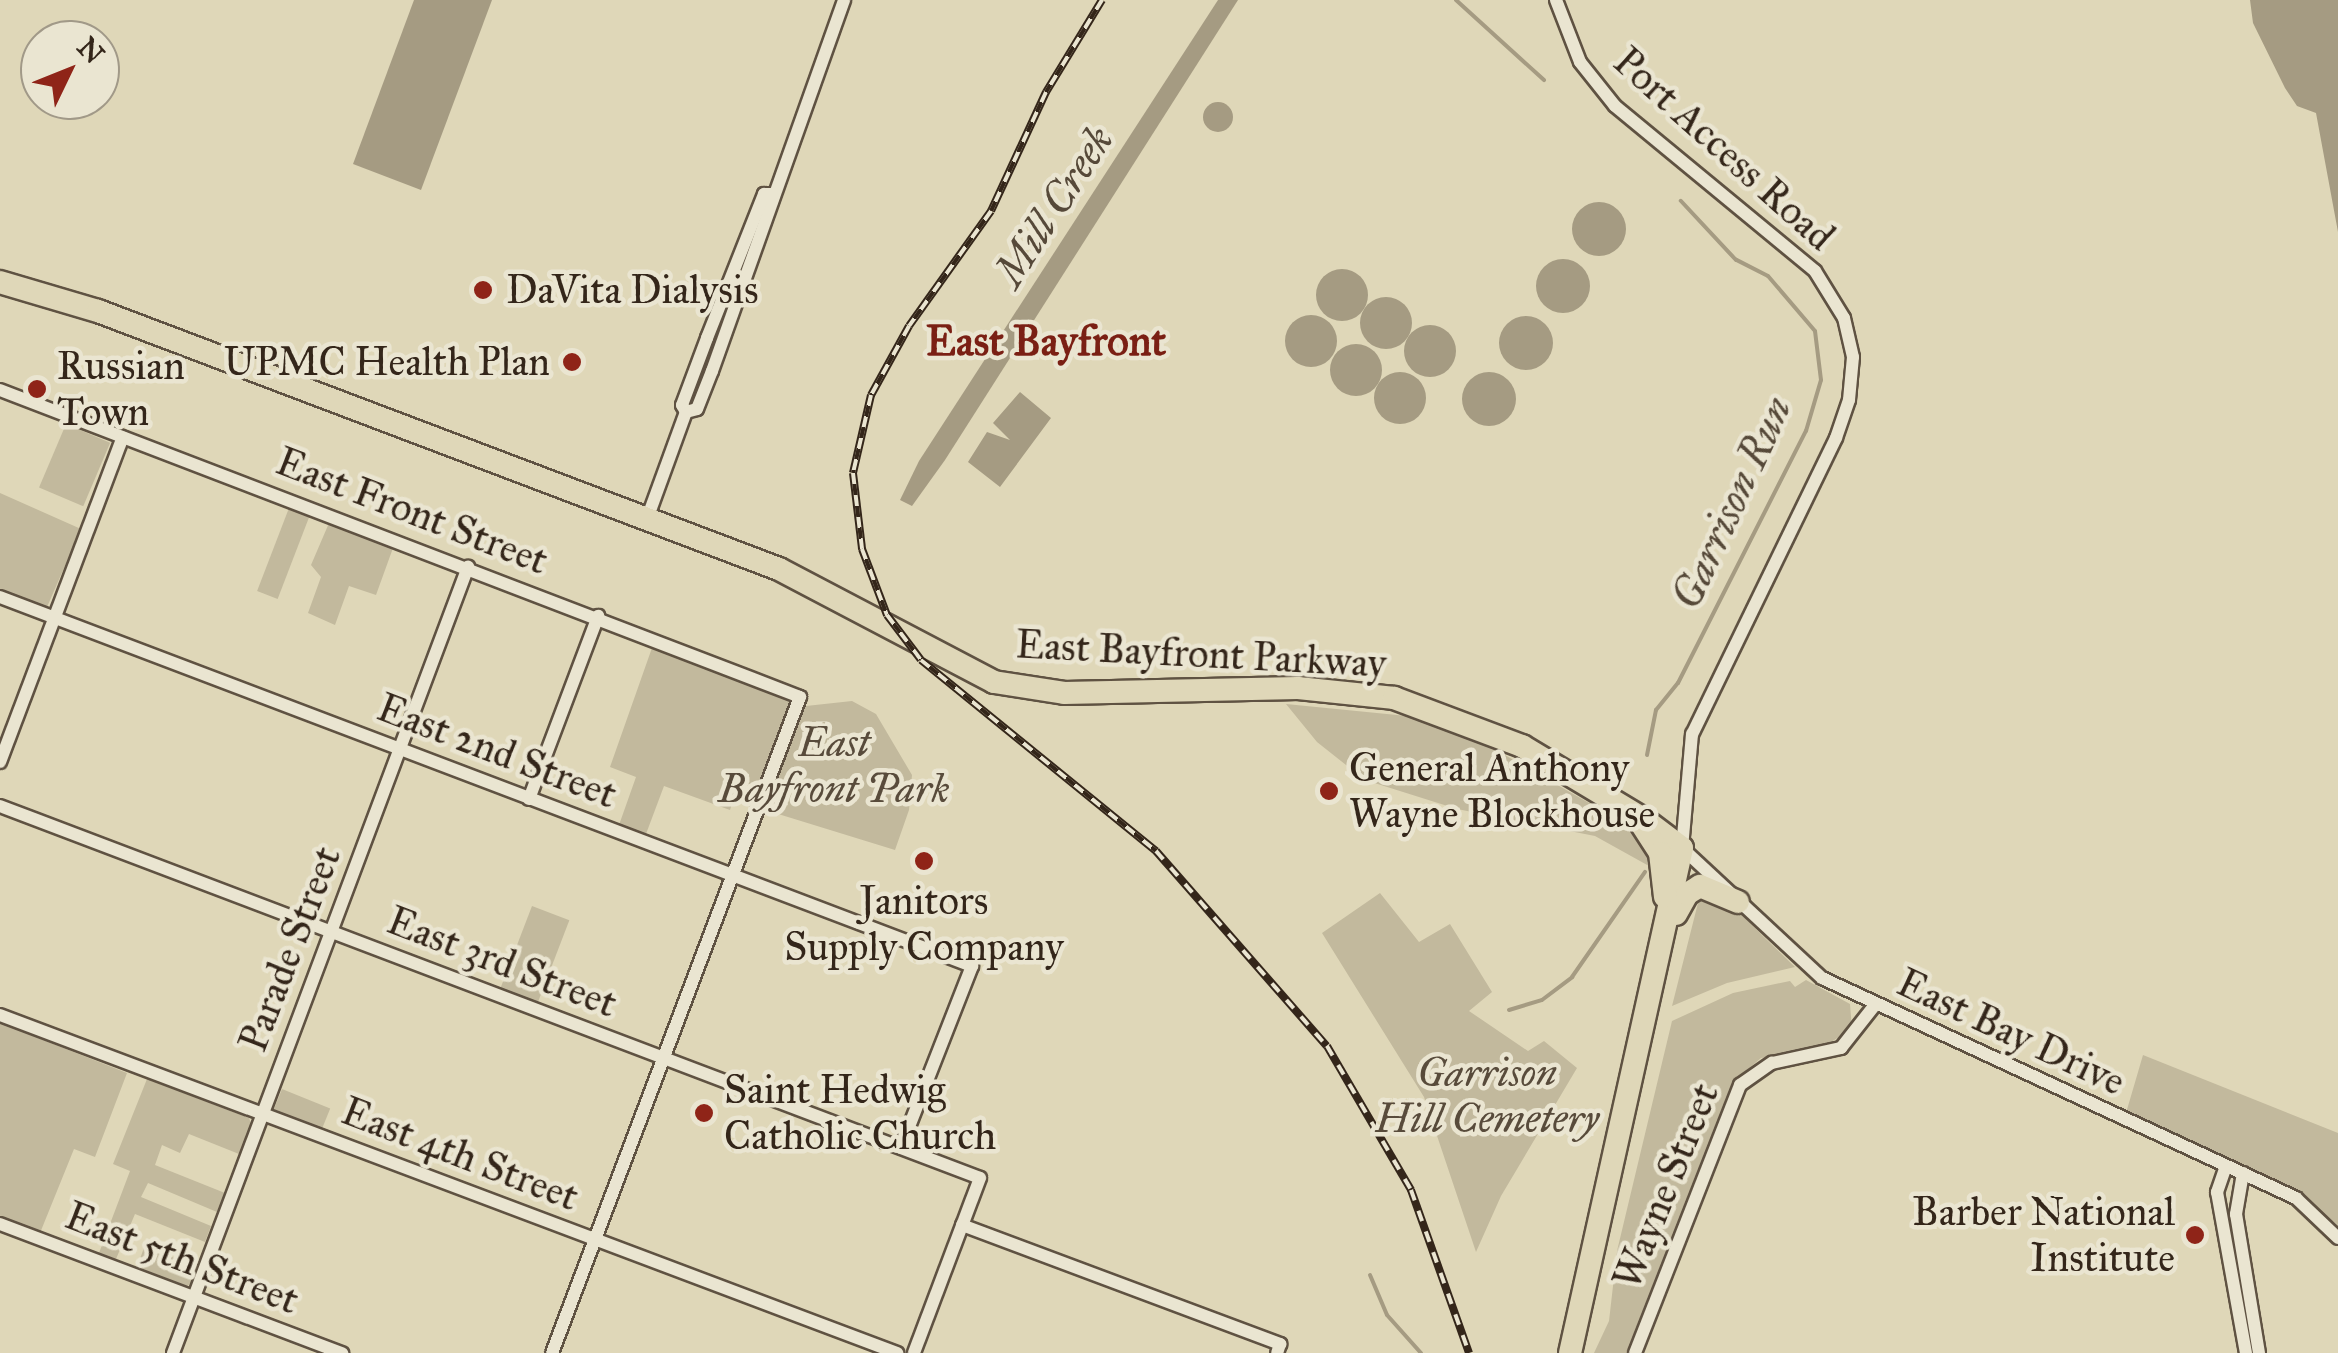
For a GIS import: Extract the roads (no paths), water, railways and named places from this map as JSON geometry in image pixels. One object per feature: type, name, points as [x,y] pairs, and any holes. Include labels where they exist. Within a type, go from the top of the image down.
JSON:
[{"type":"highway","name":"East Bayfront Parkway","points":[[0,282],[98,311],[808,582],[932,655],[994,682],[1064,693],[1298,688],[1394,698],[1496,733],[1626,808],[1682,848]]},
{"type":"highway","points":[[1626,808],[1660,853],[1663,945]]},
{"type":"highway","points":[[1570,1353],[1682,848]]},
{"type":"highway","points":[[1663,945],[1684,898],[1696,888],[1712,886],[1738,902]]},
{"type":"street","points":[[648,519],[686,412],[682,405],[707,338],[764,194],[772,194],[844,0]]},
{"type":"street","name":"Port Access Road","points":[[1556,0],[1571,46],[1600,90],[1802,258],[1832,292],[1851,343],[1852,386],[1842,423],[1692,734],[1682,848]]},
{"type":"street","name":"East Front Street","points":[[0,390],[598,616],[800,698],[732,876]]},
{"type":"street","points":[[0,762],[123,437]]},
{"type":"street","name":"Parade Street","points":[[173,1353],[468,568]]},
{"type":"street","name":"East 2nd Street","points":[[0,598],[972,966],[901,1147]]},
{"type":"street","points":[[529,798],[598,616]]},
{"type":"street","name":"East 3rd Street","points":[[0,806],[980,1178],[962,1224]]},
{"type":"street","name":"East Bay Drive","points":[[1682,848],[1816,975],[2302,1202],[2338,1238]]},
{"type":"street","points":[[552,1353],[732,876]]},
{"type":"street","name":"Wayne Street","points":[[1635,1353],[1740,1084],[1772,1063],[1842,1048],[1875,1005]]},
{"type":"street","name":"East 4th Street","points":[[0,1015],[897,1353]]},
{"type":"street","points":[[2226,1166],[2217,1192],[2246,1353]]},
{"type":"street","points":[[2243,1174],[2236,1214],[2259,1353]]},
{"type":"street","name":"East 5th Street","points":[[0,1224],[342,1353]]},
{"type":"street","points":[[914,1353],[962,1224],[1278,1349]]},
{"type":"waterway","name":"Garrison Run","points":[[1456,0],[1544,80]]},
{"type":"waterway","name":"Garrison Run","points":[[1647,755],[1656,710],[1678,683],[1806,431],[1821,380],[1815,331],[1768,276],[1736,260],[1681,201]]},
{"type":"waterway","name":"Garrison Run","points":[[1509,1010],[1542,1000],[1572,977],[1645,872]]},
{"type":"waterway","name":"Garrison Run","points":[[1370,1275],[1387,1315],[1421,1353]]},
{"type":"railway","points":[[1102,0],[1046,92],[991,211],[909,326],[871,395],[853,473],[862,549],[887,615],[921,660],[1156,851],[1327,1046],[1411,1190],[1469,1353]]},
{"type":"place","name":"DaVita Dialysis","points":[[483,290]]},
{"type":"place","name":"UPMC Health Plan","points":[[572,362]]},
{"type":"place","name":"Russian Town","points":[[37,389]]},
{"type":"place","name":"General Anthony Wayne Blockhouse","points":[[1329,791]]},
{"type":"place","name":"Janitors Supply Company","points":[[924,861]]},
{"type":"place","name":"Saint Hedwig Catholic Church","points":[[704,1113]]},
{"type":"place","name":"Barber National Institute","points":[[2195,1235]]},
{"type":"district","name":"East Bayfront","points":[[1046,341]]},
{"type":"water label","name":"Mill Creek","points":[[1054,206]]},
{"type":"park label","name":"East Bayfront Park","points":[[834,766]]},
{"type":"park label","name":"Garrison Hill Cemetery","points":[[1487,1096]]}]
